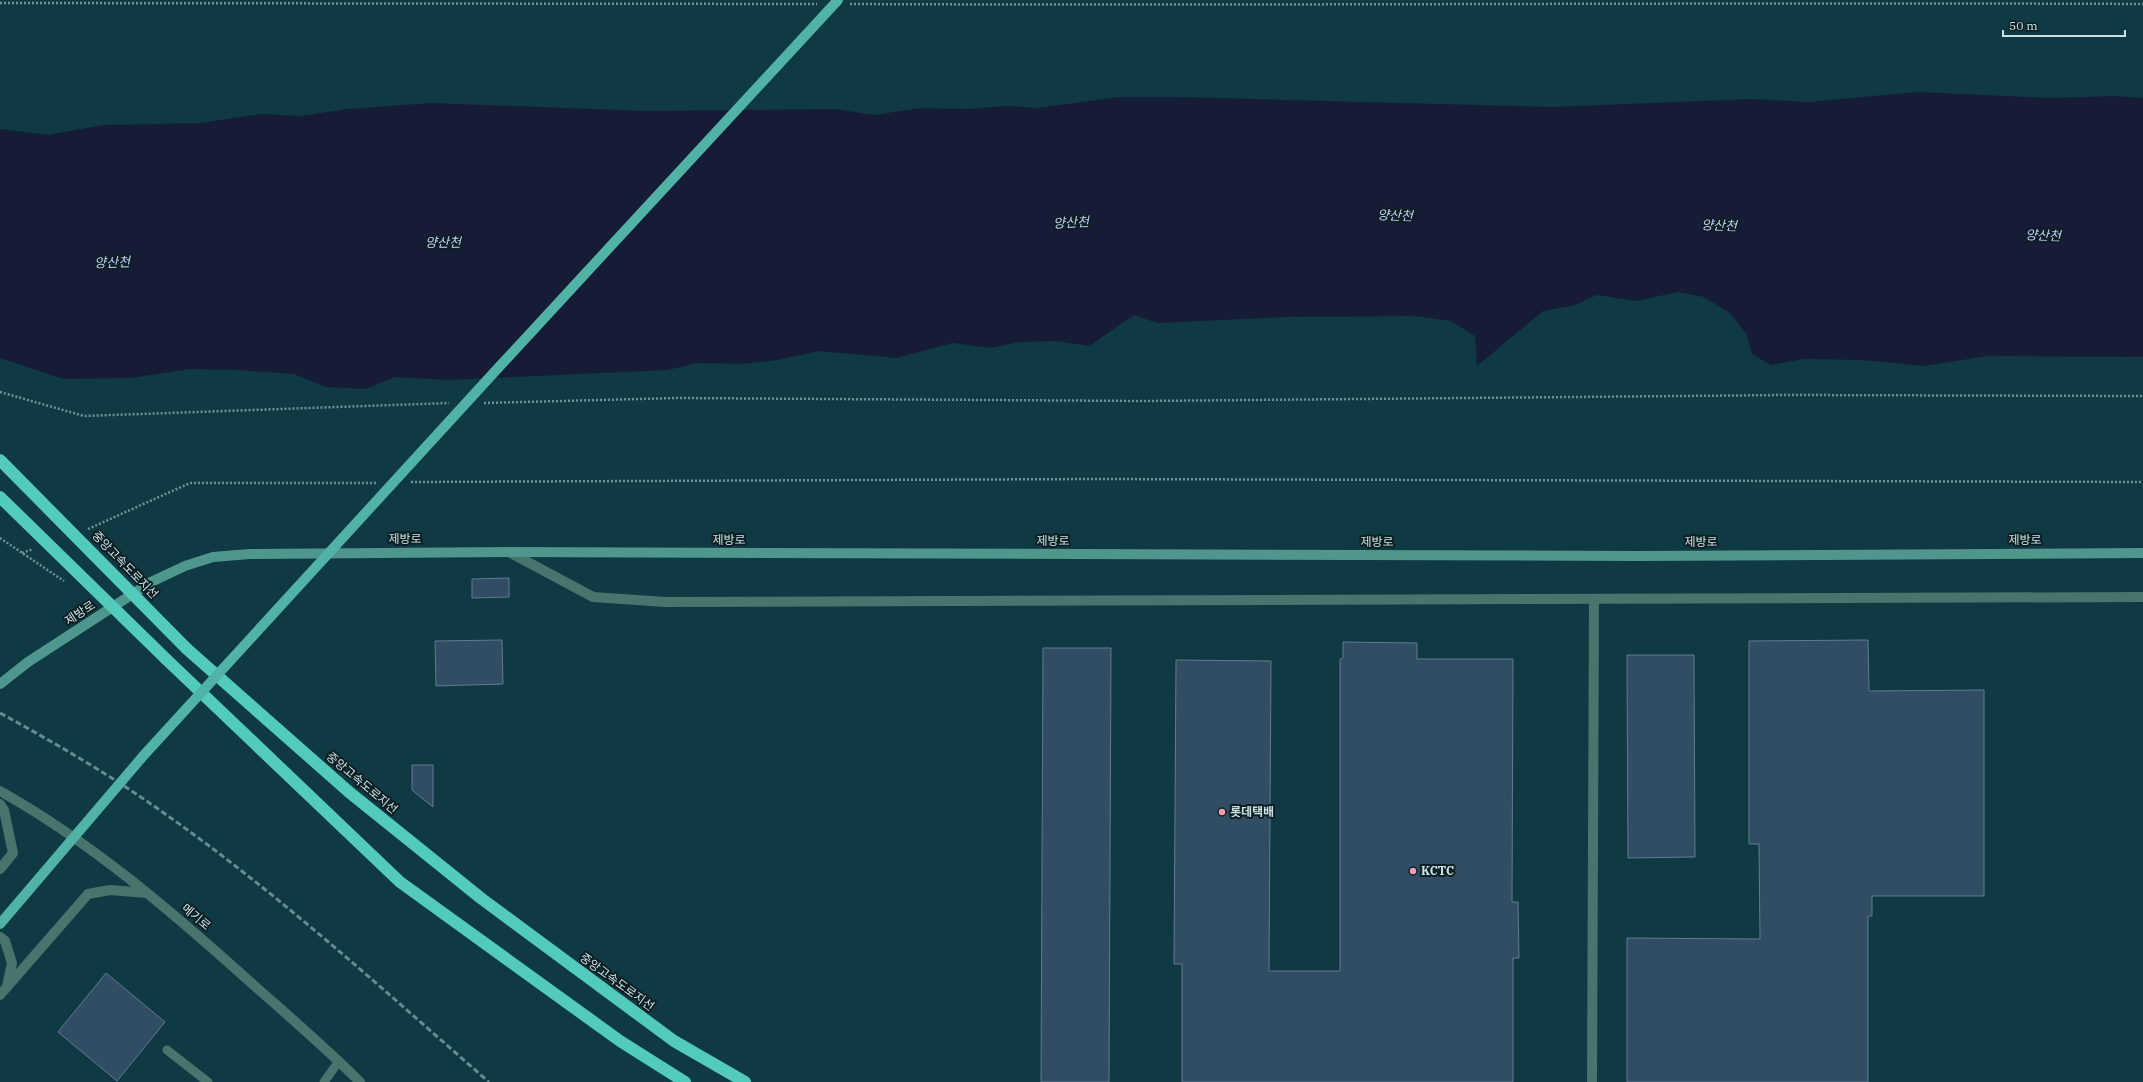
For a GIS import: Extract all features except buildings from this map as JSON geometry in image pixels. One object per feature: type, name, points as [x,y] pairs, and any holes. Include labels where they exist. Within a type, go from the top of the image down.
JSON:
[{"type":"highway","name":"중앙고속도로지선","points":[[0,460],[187,649],[349,792],[482,899],[674,1041],[745,1082]]},
{"type":"highway","points":[[0,497],[167,660],[400,882],[620,1041],[685,1082]]},
{"type":"main road","points":[[0,924],[150,750],[499,367],[841,2]]},
{"type":"main road","name":"제방로","points":[[0,684],[28,662],[151,582],[185,566],[213,557],[250,554],[509,552],[1614,556],[2143,553]]},
{"type":"street","points":[[509,552],[593,597],[665,602],[2143,597]]},
{"type":"street","points":[[1592,1082],[1594,599]]},
{"type":"street","name":"메기로","points":[[0,791],[29,808],[126,875],[202,938],[360,1082]]},
{"type":"street","points":[[0,804],[4,810],[13,854],[0,869]]},
{"type":"street","points":[[3,992],[88,894],[110,890],[147,893]]},
{"type":"street","points":[[0,937],[4,941],[12,963],[3,992]]},
{"type":"lane","points":[[167,1050],[208,1082]]},
{"type":"lane","points":[[324,1082],[338,1061]]},
{"type":"path","points":[[841,2],[1267,5],[1819,2],[2143,4]]},
{"type":"path","points":[[0,3],[821,4]]},
{"type":"path","points":[[0,392],[84,416],[453,403]]},
{"type":"path","points":[[477,403],[677,398],[1143,401],[1786,394],[2143,396]]},
{"type":"path","points":[[406,482],[1078,479],[2143,482]]},
{"type":"path","points":[[84,531],[105,523],[190,483],[382,483]]},
{"type":"path","points":[[0,538],[68,584]]},
{"type":"path","points":[[22,553],[36,548]]},
{"type":"water","name":"양산천","points":[[1917,92],[2053,98],[2113,96],[2143,98],[2143,357],[1987,356],[1925,366],[1862,360],[1803,359],[1771,365],[1752,354],[1747,335],[1730,313],[1704,297],[1678,292],[1636,301],[1597,295],[1575,305],[1543,311],[1477,366],[1475,336],[1451,321],[1415,316],[1287,317],[1157,323],[1134,315],[1089,346],[1056,341],[1019,342],[991,348],[953,343],[896,358],[819,351],[777,360],[741,364],[697,363],[668,370],[447,380],[395,377],[365,389],[326,387],[294,374],[237,370],[190,369],[131,378],[63,379],[0,358],[0,129],[48,135],[103,125],[200,123],[261,114],[301,116],[347,109],[431,103],[646,111],[835,109],[874,115],[921,108],[968,109],[1008,106],[1037,108],[1119,97],[1180,97],[1552,107],[1751,99],[1809,102]]},
{"type":"railway","points":[[0,713],[102,772],[161,811],[204,842],[288,908],[489,1082]]},
{"type":"place","name":"롯데택배","points":[[1222,812]]},
{"type":"place","name":"KCTC","points":[[1413,871]]}]
